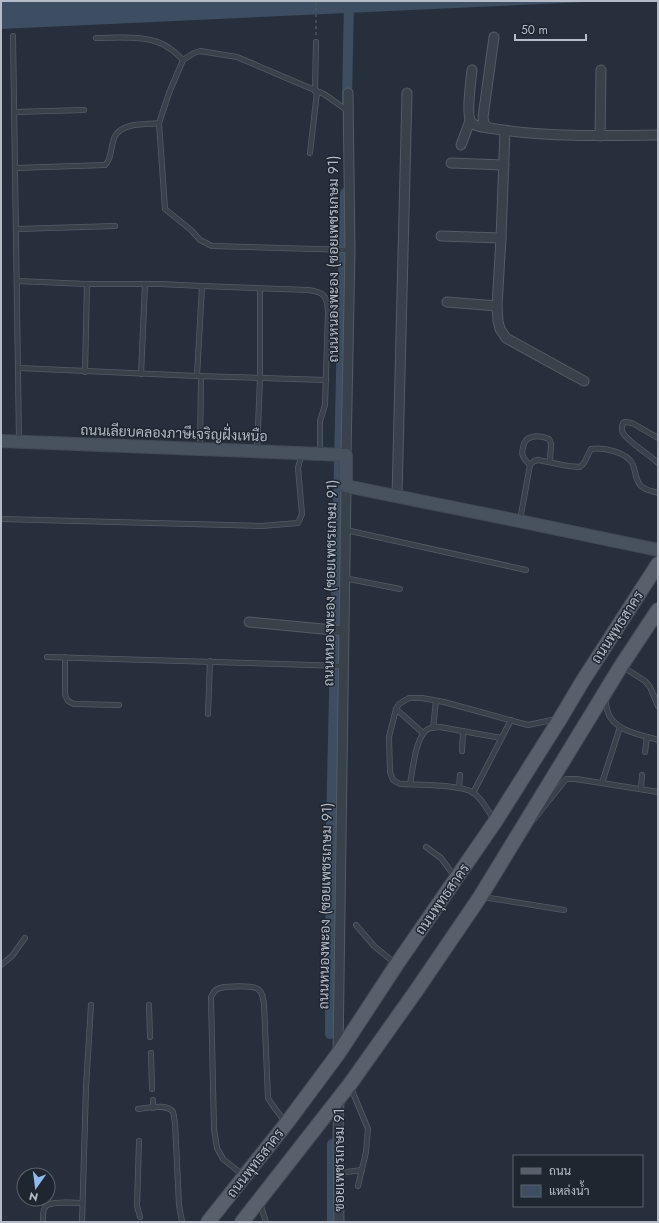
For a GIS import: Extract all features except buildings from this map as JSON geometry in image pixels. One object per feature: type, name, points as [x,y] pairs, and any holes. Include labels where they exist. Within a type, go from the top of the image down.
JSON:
[{"type":"main road","name":"ถนนเลียบคลองภาษีเจริญฝั่งเหนือ","points":[[1,441],[346,455]]},
{"type":"main road","name":"ถนนหนองพะอง (ซอยเพชรเกษม 91)","points":[[346,455],[346,486]]},
{"type":"main road","points":[[346,486],[658,550]]},
{"type":"main road","name":"ถนนพุทธสาคร","points":[[208,1222],[245,1177],[338,1054],[397,964],[495,822],[582,682],[658,564]]},
{"type":"main road","name":"ถนนพุทธสาคร","points":[[245,1220],[350,1084],[480,897],[621,666],[658,610]]},
{"type":"street","points":[[489,128],[484,124],[483,117],[494,37]]},
{"type":"street","points":[[461,145],[470,121],[469,114],[472,70]]},
{"type":"street","points":[[600,136],[601,70]]},
{"type":"street","points":[[397,496],[407,93]]},
{"type":"street","name":"ถนนหนองพะอง (ซอยเพชรเกษม 91)","points":[[346,455],[350,250],[348,94]]},
{"type":"street","points":[[470,121],[475,126],[505,131],[539,134],[600,136],[658,135]]},
{"type":"street","points":[[505,131],[497,306],[500,329],[506,338],[584,381]]},
{"type":"street","points":[[451,163],[504,165]]},
{"type":"street","points":[[441,236],[501,238]]},
{"type":"street","points":[[447,302],[497,306]]},
{"type":"street","name":"ถนนหนองพะอง (ซอยเพชรเกษม 91)","points":[[338,1054],[346,486]]},
{"type":"street","points":[[249,622],[344,631]]},
{"type":"street","name":"ซอยเพชรเกษม 91","points":[[339,1097],[339,1222]]},
{"type":"lane","points":[[13,36],[19,442]]},
{"type":"lane","points":[[96,38],[140,38],[157,42],[168,47],[183,60]]},
{"type":"lane","points":[[310,153],[316,91],[316,42]]},
{"type":"lane","points":[[348,111],[331,98],[237,57],[200,52],[194,53],[183,60],[168,93],[159,123],[165,209],[191,230],[200,240],[212,246],[350,250]]},
{"type":"lane","points":[[15,112],[84,110]]},
{"type":"lane","points":[[14,168],[105,165],[108,163],[114,137],[125,127],[159,123]]},
{"type":"lane","points":[[17,228],[115,226]]},
{"type":"lane","points":[[17,281],[87,284],[160,284],[319,291],[327,302],[325,405],[320,421],[320,454]]},
{"type":"lane","points":[[85,372],[87,284]]},
{"type":"lane","points":[[141,374],[145,284]]},
{"type":"lane","points":[[200,449],[199,376],[202,286]]},
{"type":"lane","points":[[257,451],[260,379],[260,288]]},
{"type":"lane","points":[[19,368],[260,379],[326,380]]},
{"type":"lane","points":[[658,438],[632,422],[623,423],[623,432],[629,440],[658,463]]},
{"type":"lane","points":[[530,465],[524,459],[523,444],[528,438],[538,436],[549,439],[551,443],[550,462]]},
{"type":"lane","points":[[520,521],[530,465],[534,461],[538,460],[580,467],[584,463],[591,449],[599,448],[617,452],[628,458],[633,464],[636,480],[642,487],[658,493]]},
{"type":"lane","points":[[1,519],[261,526],[298,523],[302,514],[298,468],[298,462],[302,453]]},
{"type":"lane","points":[[346,530],[526,570]]},
{"type":"lane","points":[[344,578],[400,589]]},
{"type":"lane","points":[[47,656],[344,666]]},
{"type":"lane","points":[[65,657],[65,695],[68,701],[74,704],[119,705]]},
{"type":"lane","points":[[208,714],[210,662]]},
{"type":"lane","points":[[621,666],[645,681],[650,687],[658,706]]},
{"type":"lane","points":[[604,695],[610,716],[614,722],[632,733],[658,740]]},
{"type":"lane","points":[[495,822],[483,802],[473,792],[459,788],[400,784],[393,780],[390,772],[389,737],[396,709],[399,704],[409,698],[422,698],[528,725],[560,719]]},
{"type":"lane","points":[[433,728],[436,701]]},
{"type":"lane","points":[[396,709],[423,733]]},
{"type":"lane","points":[[473,792],[511,720]]},
{"type":"lane","points":[[410,784],[419,741],[423,733],[430,728],[440,727],[501,738]]},
{"type":"lane","points":[[602,783],[620,727]]},
{"type":"lane","points":[[462,750],[463,731]]},
{"type":"lane","points":[[645,752],[647,737]]},
{"type":"lane","points":[[459,788],[460,775]]},
{"type":"lane","points":[[641,789],[642,775]]},
{"type":"lane","points":[[534,820],[566,779],[576,779],[658,792]]},
{"type":"lane","points":[[501,861],[529,826]]},
{"type":"lane","points":[[426,847],[441,858],[456,879]]},
{"type":"lane","points":[[480,897],[564,910]]},
{"type":"lane","points":[[356,925],[374,946],[397,964]]},
{"type":"lane","points":[[1,965],[12,956],[25,938]]},
{"type":"lane","points":[[245,1177],[223,1159],[216,1148],[214,1128],[211,997],[215,991],[220,988],[251,986],[258,989],[262,993],[264,1004],[268,1098],[270,1103],[286,1124]]},
{"type":"lane","points":[[82,1222],[86,1087],[91,1005]]},
{"type":"lane","points":[[149,1005],[150,1037]]},
{"type":"lane","points":[[151,1052],[152,1089]]},
{"type":"lane","points":[[350,1084],[368,1130],[366,1152],[358,1186]]},
{"type":"lane","points":[[153,1100],[153,1108]]},
{"type":"lane","points":[[138,1109],[163,1107],[168,1108],[173,1112],[175,1122],[179,1205],[182,1222]]},
{"type":"lane","points":[[139,1141],[137,1206],[140,1217]]},
{"type":"lane","points":[[339,1173],[362,1170]]},
{"type":"lane","points":[[260,1200],[266,1222]]},
{"type":"lane","points":[[43,1222],[45,1206],[51,1203],[82,1203]]},
{"type":"path","points":[[316,1],[316,42]]},
{"type":"water","points":[[1,1],[607,1],[1,29]]},
{"type":"waterway","points":[[347,101],[349,1]]},
{"type":"waterway","points":[[330,1034],[331,828],[345,193]]},
{"type":"waterway","points":[[332,1144],[332,1222]]}]
